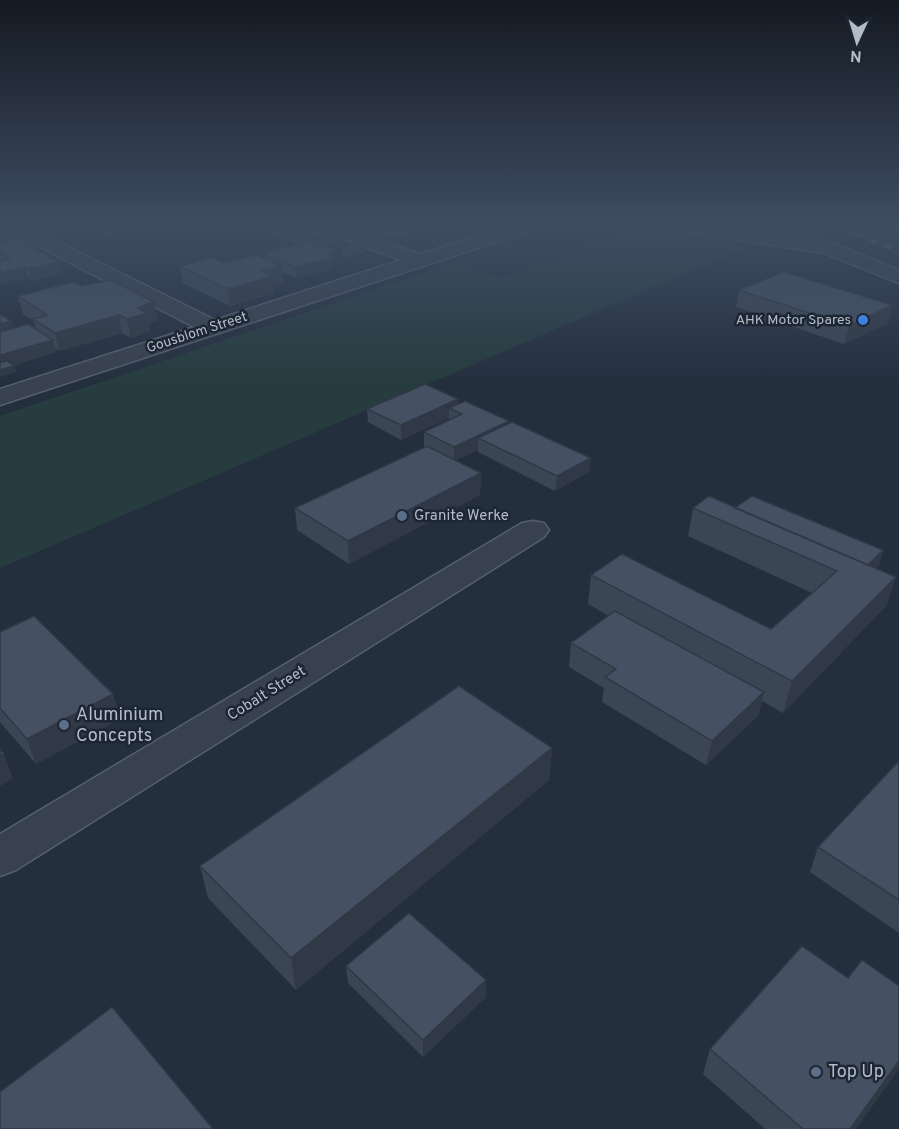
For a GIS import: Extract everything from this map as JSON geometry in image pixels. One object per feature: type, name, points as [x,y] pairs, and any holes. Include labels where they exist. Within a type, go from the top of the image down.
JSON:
[{"type":"street","points":[[116,278],[214,327]]},
{"type":"street","name":"Gousblom Street","points":[[0,397],[364,278]]},
{"type":"street","name":"Cobalt Street","points":[[0,857],[533,530]]},
{"type":"green space","points":[[410,278],[676,278],[0,568],[0,416]]},
{"type":"building","points":[[204,278],[266,278],[228,289]]},
{"type":"building","points":[[770,278],[803,278],[892,305],[849,326],[739,290]]},
{"type":"building","points":[[111,280],[154,302],[137,308],[147,313],[127,319],[119,315],[55,333],[33,319],[48,315],[18,296],[73,282],[81,286]]},
{"type":"building","points":[[0,314],[11,321],[0,324]]},
{"type":"building","points":[[28,324],[53,340],[0,355],[0,332]]},
{"type":"building","points":[[7,361],[14,366],[0,370],[0,363]]},
{"type":"building","points":[[425,384],[458,399],[401,425],[367,409]]},
{"type":"building","points":[[465,401],[509,421],[454,447],[424,432],[462,414],[449,408]]},
{"type":"building","points":[[512,422],[591,458],[557,476],[478,438]]},
{"type":"building","points":[[427,446],[481,473],[348,541],[295,508]]},
{"type":"building","points":[[709,496],[896,577],[792,681],[591,575],[622,554],[771,629],[837,571],[693,508]]},
{"type":"building","points":[[752,496],[883,550],[868,565],[735,508]]},
{"type":"building","points":[[615,611],[764,692],[712,741],[605,677],[616,669],[571,643]]},
{"type":"building","points":[[34,616],[113,694],[27,739],[0,708],[0,632]]},
{"type":"building","points":[[459,686],[552,748],[291,958],[200,866]]},
{"type":"building","points":[[899,761],[899,900],[818,847]]},
{"type":"building","points":[[409,913],[486,980],[423,1040],[346,966]]},
{"type":"building","points":[[802,946],[848,978],[862,960],[899,986],[899,1061],[850,1129],[803,1129],[710,1049]]},
{"type":"building","points":[[112,1007],[213,1129],[0,1129],[0,1092]]},
{"type":"place","name":"AHK Motor Spares","points":[[863,320]]},
{"type":"place","name":"Granite Werke","points":[[402,516]]},
{"type":"place","name":"Aluminium Concepts","points":[[64,725]]},
{"type":"place","name":"Top Up","points":[[816,1072]]}]
